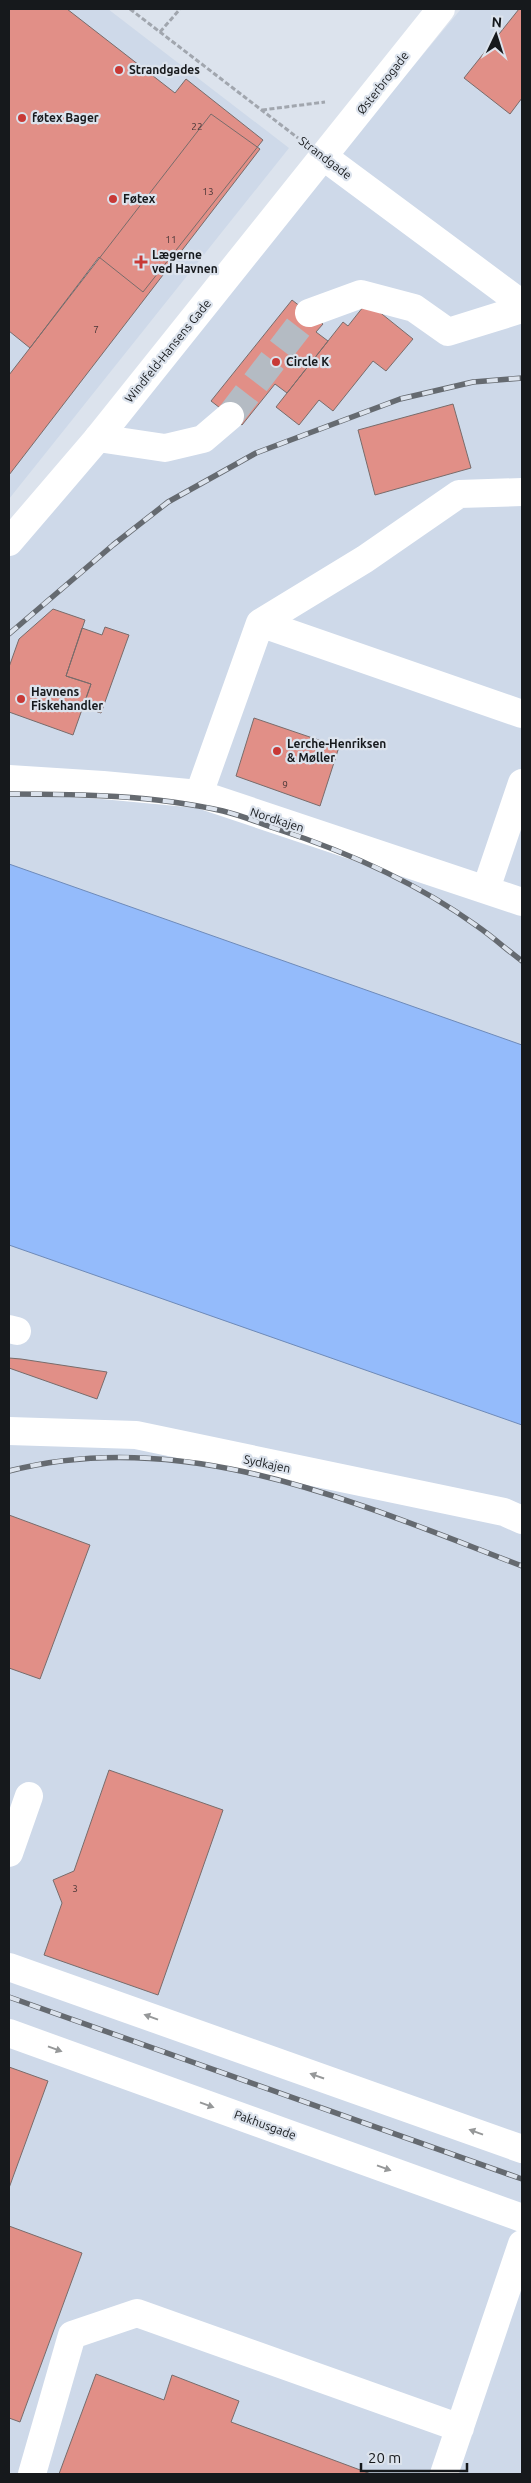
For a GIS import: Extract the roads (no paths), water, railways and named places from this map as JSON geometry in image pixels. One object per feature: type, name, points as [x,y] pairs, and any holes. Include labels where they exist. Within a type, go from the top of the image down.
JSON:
[{"type":"street","name":"Østerbrogade","points":[[324,158],[441,9]]},
{"type":"street","name":"Strandgade","points":[[324,158],[511,283],[522,304]]},
{"type":"street","name":"Windfeld-Hansens Gade","points":[[9,542],[98,438],[324,158]]},
{"type":"street","points":[[309,313],[361,294],[414,308],[448,332],[522,310]]},
{"type":"street","points":[[98,438],[165,448],[203,439],[230,416]]},
{"type":"street","points":[[199,794],[260,623],[365,559],[459,494],[522,492]]},
{"type":"street","points":[[260,623],[522,714]]},
{"type":"street","name":"Nordkajen","points":[[13,775],[199,794],[522,902]]},
{"type":"street","points":[[486,889],[522,783]]},
{"type":"street","name":"Sydkajen","points":[[9,1431],[136,1435],[504,1512],[522,1520]]},
{"type":"street","points":[[9,1853],[29,1796]]},
{"type":"street","points":[[9,1967],[522,2149]]},
{"type":"street","name":"Pakhusgade","points":[[9,2033],[522,2218]]},
{"type":"street","points":[[444,2474],[522,2244]]},
{"type":"street","points":[[32,2474],[72,2334],[137,2313],[460,2428]]},
{"type":"water","points":[[9,864],[522,1045],[522,1425],[9,1245]]},
{"type":"tunnel","points":[[230,416],[309,313]]},
{"type":"railway","points":[[9,634],[113,545],[168,502],[256,453],[400,399],[473,382],[522,378]]},
{"type":"railway","points":[[9,794],[116,796],[197,806],[242,817],[327,847],[405,882],[454,910],[522,961]]},
{"type":"railway","points":[[9,1471],[75,1459],[141,1458],[206,1464],[271,1478],[335,1497],[522,1566]]},
{"type":"railway","points":[[9,1997],[522,2179]]},
{"type":"place","name":"Strandgades","points":[[119,70]]},
{"type":"place","name":"føtex Bager","points":[[22,118]]},
{"type":"place","name":"Føtex","points":[[113,199]]},
{"type":"place","name":"Lægerne ved Havnen","points":[[141,262]]},
{"type":"place","name":"Circle K","points":[[276,362]]},
{"type":"place","name":"Havnens Fiskehandler","points":[[21,699]]},
{"type":"place","name":"Lerche-Henriksen & Møller","points":[[277,751]]}]
